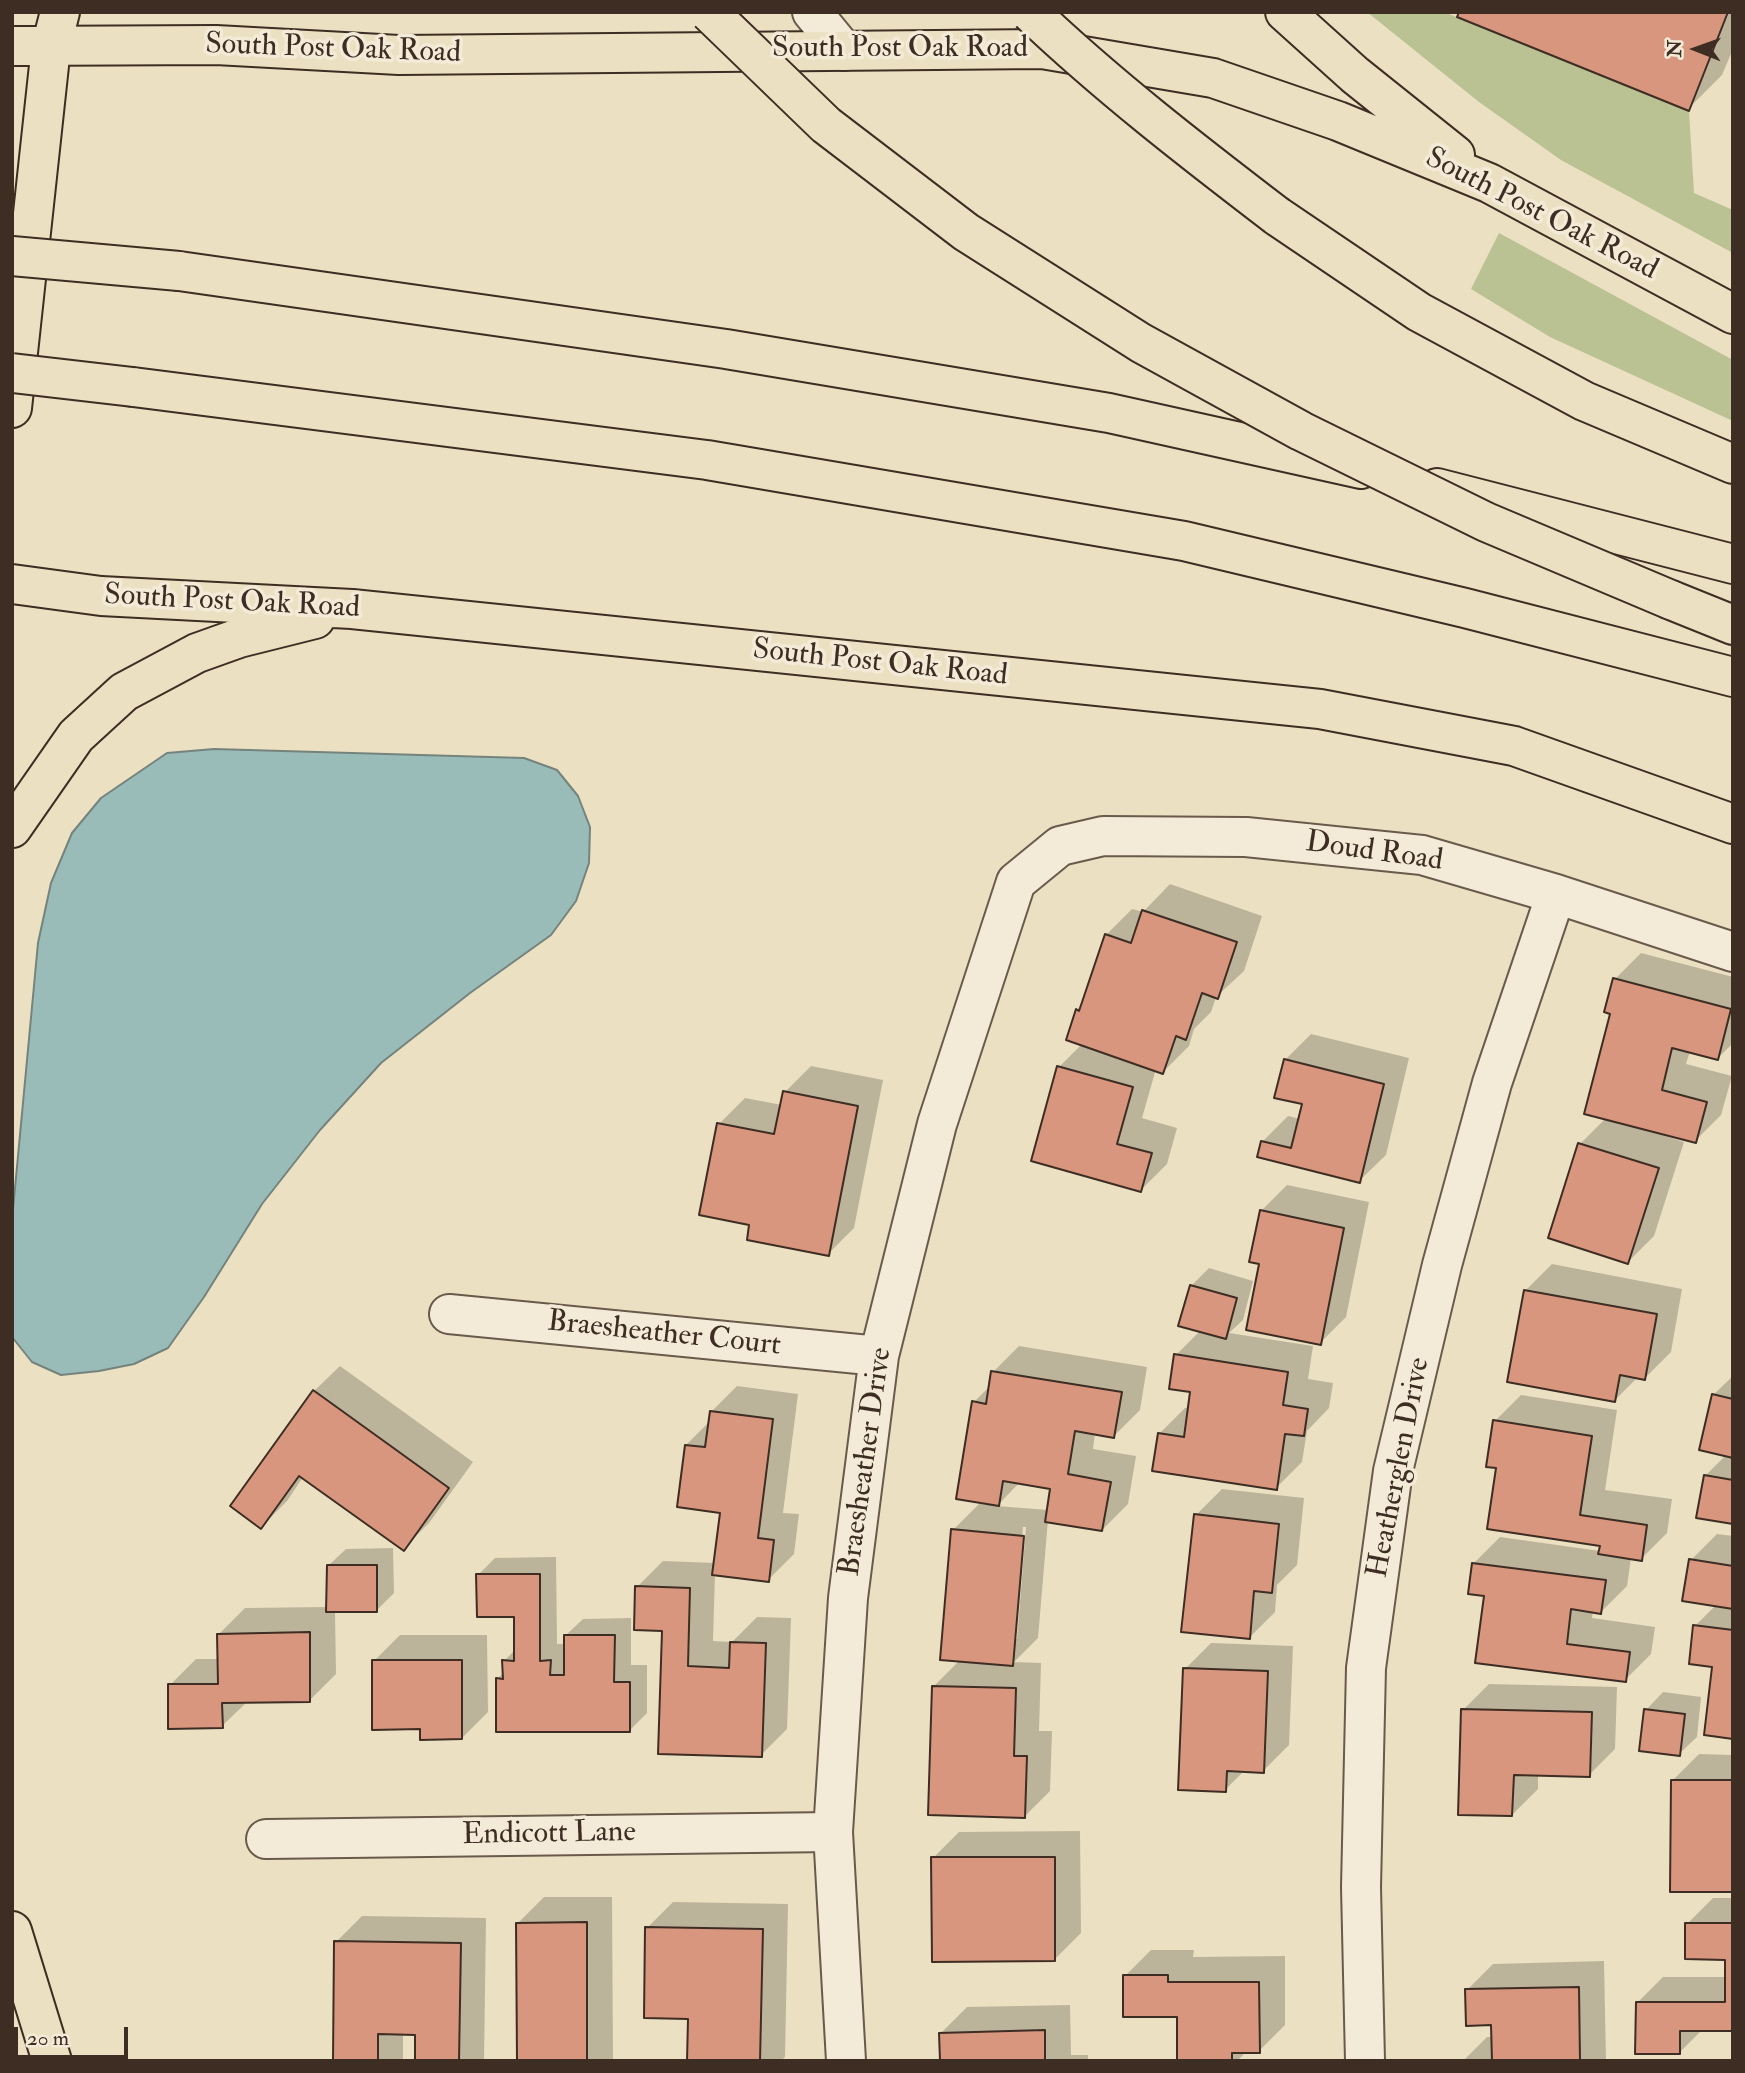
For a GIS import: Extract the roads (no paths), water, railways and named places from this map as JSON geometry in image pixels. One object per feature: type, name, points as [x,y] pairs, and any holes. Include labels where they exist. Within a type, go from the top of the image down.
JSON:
[{"type":"main road","points":[[709,12],[836,134],[966,232],[1141,344],[1301,431],[1486,522],[1733,625]]},
{"type":"main road","points":[[1030,12],[1079,58],[1170,134],[1277,216],[1431,318],[1584,401],[1733,464]]},
{"type":"main road","points":[[1285,12],[1355,75],[1489,183]]},
{"type":"main road","points":[[12,408],[56,30]]},
{"type":"main road","name":"South Post Oak Road","points":[[12,46],[56,30],[216,45],[400,55],[1042,49],[1213,78],[1327,117],[1489,183],[1733,313]]},
{"type":"main road","points":[[12,256],[179,271],[726,349],[1109,413],[1372,471],[1733,564]]},
{"type":"main road","points":[[12,373],[707,460],[1184,541],[1478,611],[1733,677]]},
{"type":"main road","name":"South Post Oak Road","points":[[12,583],[102,596],[352,609],[1321,709],[1514,746],[1733,824]]},
{"type":"main road","points":[[12,828],[76,736],[124,692],[197,653],[239,638],[352,609]]},
{"type":"main road","points":[[15,1955],[52,2061]]},
{"type":"street","points":[[703,52],[716,12]]},
{"type":"street","points":[[812,12],[844,51]]},
{"type":"street","name":"Doud Road","points":[[1016,881],[1060,845],[1103,836],[1246,837],[1422,855],[1556,894],[1733,952]]},
{"type":"street","name":"Braesheather Drive","points":[[846,2061],[833,1832],[849,1598],[878,1356],[937,1125],[1016,881]]},
{"type":"street","name":"Heatherglen Drive","points":[[1365,2061],[1361,1887],[1366,1668],[1393,1471],[1442,1265],[1492,1083],[1556,894]]},
{"type":"street","name":"Braesheather Court","points":[[449,1314],[878,1356]]},
{"type":"street","name":"Endicott Lane","points":[[266,1839],[833,1832]]},
{"type":"water","points":[[214,749],[524,758],[557,770],[578,796],[590,827],[589,863],[576,901],[551,935],[470,993],[381,1063],[320,1130],[262,1204],[204,1297],[168,1348],[134,1364],[61,1375],[32,1362],[12,1337],[12,1220],[38,943],[51,883],[72,833],[101,798],[167,753]]}]
